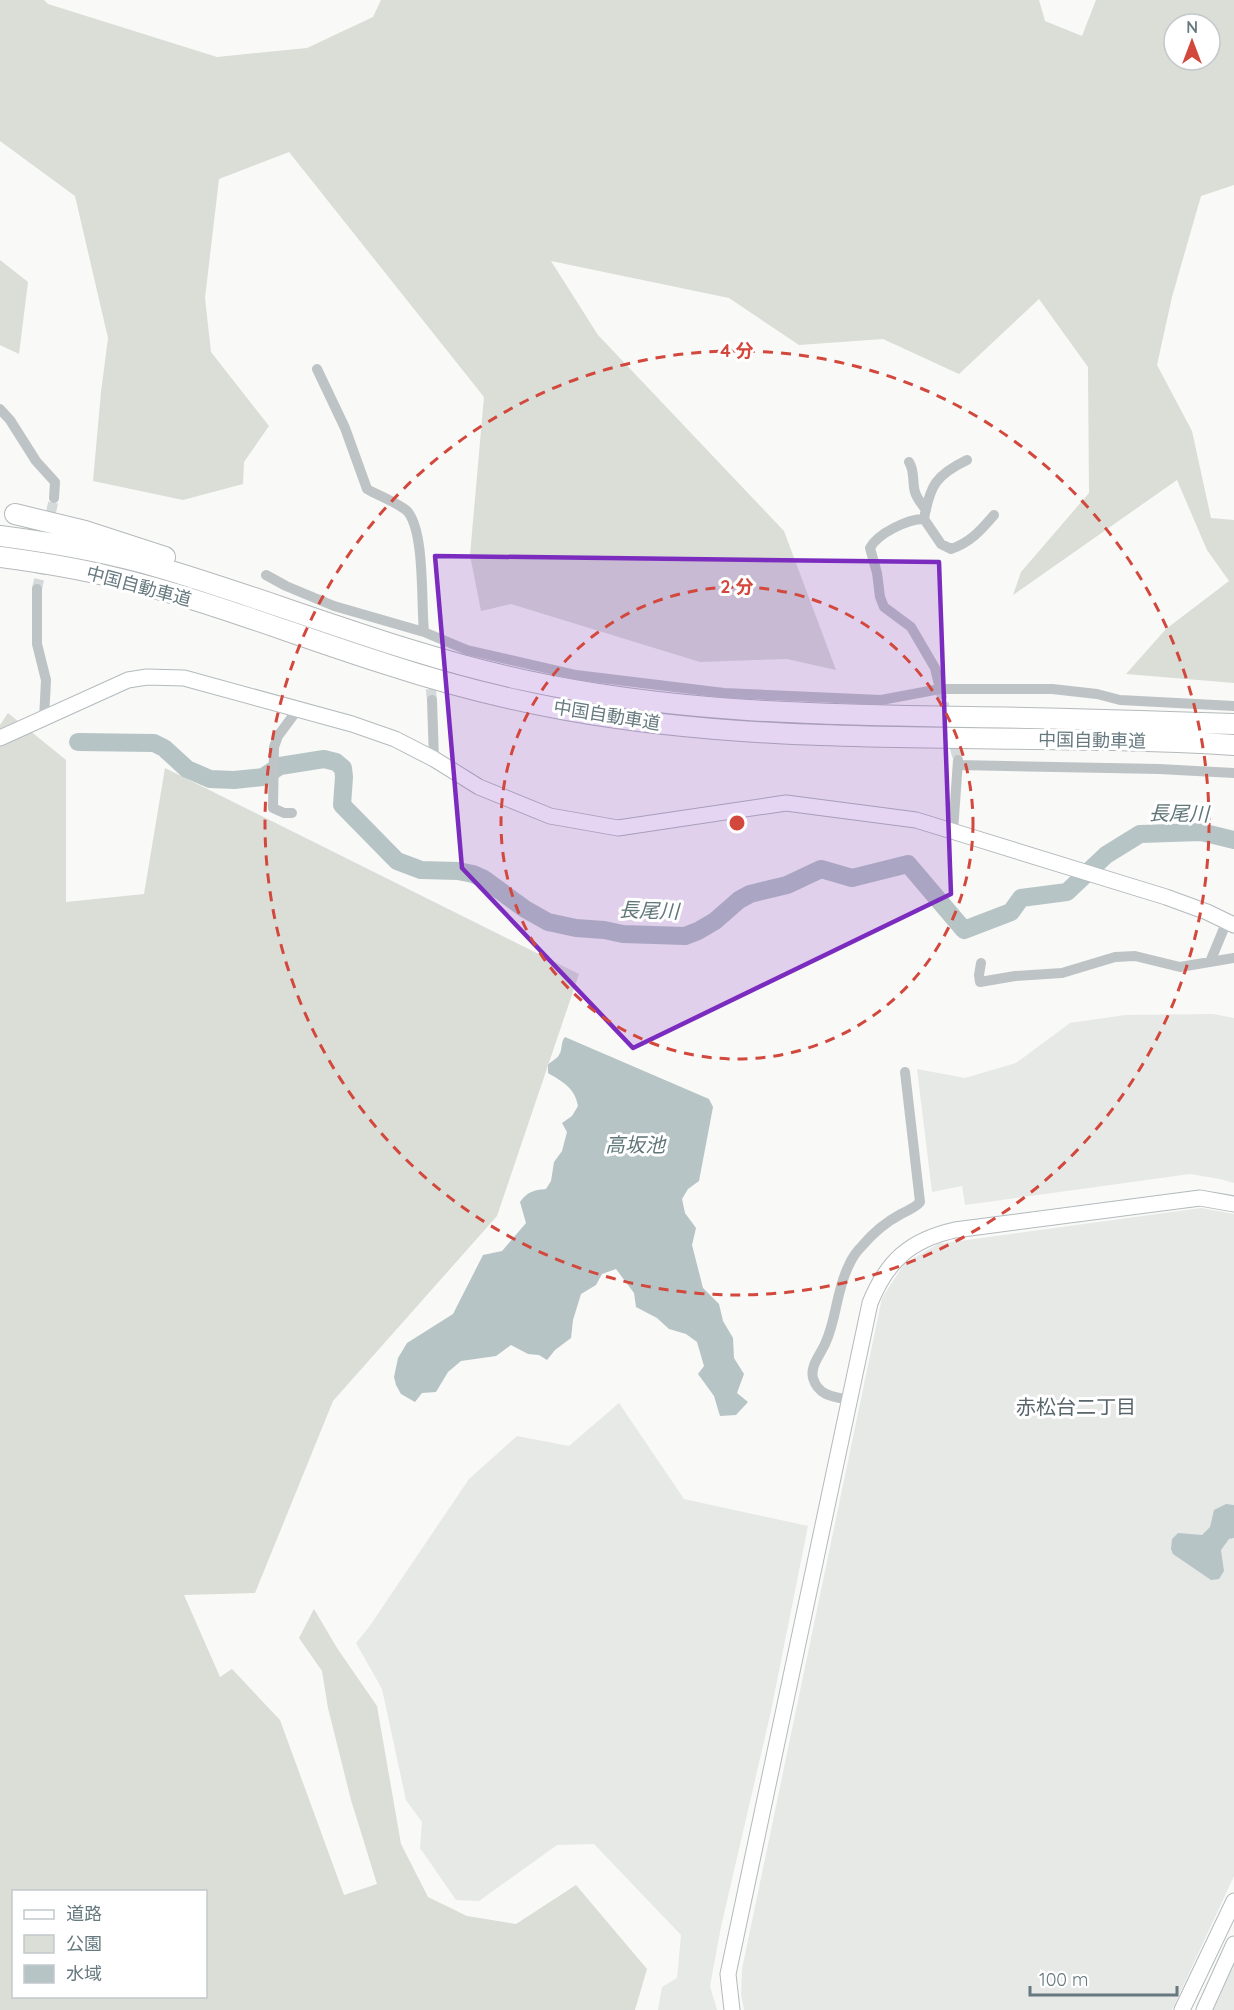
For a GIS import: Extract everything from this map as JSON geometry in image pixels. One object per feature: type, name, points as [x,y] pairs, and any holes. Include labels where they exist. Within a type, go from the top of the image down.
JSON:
[{"type":"highway","points":[[15,514],[118,541],[187,565],[286,608]]},
{"type":"highway","name":"中国自動車道","points":[[0,536],[76,547],[159,567],[394,644],[489,672],[569,689],[657,702],[836,715],[1112,719],[1234,724]]},
{"type":"highway","name":"中国自動車道","points":[[0,557],[114,577],[236,613],[427,677],[518,700],[615,718],[772,733],[1115,740],[1234,745]]},
{"type":"street","points":[[317,369],[345,428],[367,489],[407,511],[417,529],[424,632]]},
{"type":"street","points":[[0,409],[10,420],[36,461],[55,482],[54,498]]},
{"type":"street","points":[[925,514],[928,496],[935,482],[952,467],[967,460]]},
{"type":"street","points":[[909,462],[913,467],[917,498],[941,544],[951,549],[962,545],[976,537],[994,515]]},
{"type":"street","points":[[925,514],[884,534],[874,541],[870,548],[884,607],[911,627],[935,668],[940,689]]},
{"type":"street","points":[[266,575],[334,606],[424,632],[467,650],[576,675],[724,693],[881,700],[940,689],[1052,689],[1097,694],[1120,700],[1234,706]]},
{"type":"street","points":[[37,589],[37,644],[46,680],[44,719]]},
{"type":"street","points":[[0,738],[128,680],[147,677],[184,678],[352,724],[395,739],[434,759],[479,787],[550,816],[618,828],[786,803],[916,820],[1166,897],[1231,923],[1210,962]]},
{"type":"street","points":[[432,700],[434,759]]},
{"type":"street","points":[[292,813],[284,813],[273,808],[274,755],[278,736],[298,709]]},
{"type":"street","points":[[953,832],[958,763],[1234,773]]},
{"type":"street","points":[[981,963],[980,982],[1015,976],[1062,973],[1115,957],[1135,956],[1180,967],[1234,958]]},
{"type":"street","points":[[850,1401],[821,1392],[813,1380],[812,1372],[826,1341],[840,1287],[849,1263],[876,1230],[916,1207],[920,1202],[904,1072]]},
{"type":"street","points":[[732,2010],[728,1974],[870,1303],[876,1286],[888,1267],[902,1254],[935,1234],[1200,1198],[1234,1204]]},
{"type":"street","points":[[1182,2010],[1234,1901]]},
{"type":"street","points":[[1204,2010],[1234,1944]]},
{"type":"highlighted area","points":[[435,556],[939,562],[951,894],[633,1048],[462,868]]},
{"type":"shaded area","points":[[1213,1014],[1234,1018],[1234,1183],[1190,1174],[965,1205],[962,1186],[932,1192],[917,1069],[965,1078],[1016,1063],[1070,1023],[1125,1015]]},
{"type":"shaded area","points":[[1201,1208],[1234,1214],[1234,1876],[1172,2010],[744,2010],[741,1995],[742,1969],[882,1298],[904,1264],[938,1244]]},
{"type":"shaded area","points":[[619,1403],[684,1499],[808,1526],[771,1711],[721,1927],[710,1986],[717,2010],[658,2010],[662,1987],[677,1978],[681,1935],[594,1844],[557,1845],[479,1901],[456,1900],[420,1848],[422,1822],[406,1800],[382,1689],[356,1643],[469,1479],[517,1436],[569,1446]]},
{"type":"shaded area","points":[[1234,1962],[1234,2010],[1212,2010]]},
{"type":"green space","points":[[0,0],[44,0],[48,4],[217,57],[307,48],[373,17],[381,0],[1039,0],[1045,21],[1082,36],[1096,0],[1234,0],[1234,185],[1201,196],[1172,297],[1157,365],[1192,431],[1211,518],[1234,520],[1234,683],[1126,674],[1166,629],[1229,581],[1207,550],[1177,480],[1013,595],[1021,572],[1089,493],[1088,367],[1039,299],[959,374],[883,339],[799,345],[729,298],[551,261],[598,335],[784,531],[836,670],[787,659],[700,662],[511,604],[481,611],[470,555],[484,397],[289,152],[219,179],[205,298],[211,352],[269,426],[244,462],[243,484],[183,500],[93,481],[108,338],[75,196],[0,141]]},
{"type":"green space","points":[[0,260],[28,282],[19,354],[0,345]]},
{"type":"green space","points":[[8,713],[66,760],[66,902],[144,894],[165,768],[579,974],[497,1216],[333,1401],[255,1593],[184,1595],[220,1677],[232,1669],[280,1720],[344,1895],[377,1884],[351,1800],[328,1708],[322,1671],[299,1638],[314,1609],[337,1648],[377,1706],[401,1844],[428,1897],[467,1916],[516,1924],[576,1885],[647,1969],[635,2010],[0,2010],[0,725]]},
{"type":"water","name":"高坂池","points":[[565,1037],[709,1099],[713,1107],[699,1181],[688,1189],[682,1199],[685,1213],[696,1228],[692,1245],[703,1288],[719,1304],[723,1321],[733,1338],[734,1358],[744,1374],[737,1393],[748,1402],[736,1415],[720,1416],[714,1396],[698,1374],[704,1366],[697,1342],[686,1334],[669,1329],[657,1318],[636,1307],[634,1293],[616,1269],[602,1274],[596,1285],[581,1294],[573,1320],[571,1338],[555,1350],[547,1360],[511,1345],[496,1356],[461,1361],[448,1372],[436,1392],[422,1393],[415,1402],[401,1394],[396,1385],[394,1377],[398,1358],[407,1343],[453,1314],[483,1255],[502,1251],[526,1223],[520,1202],[531,1192],[546,1189],[551,1181],[554,1162],[562,1151],[567,1132],[562,1123],[572,1116],[578,1106],[571,1090],[548,1073],[548,1065],[559,1055]]},
{"type":"water","points":[[1226,1504],[1234,1505],[1234,1538],[1229,1539],[1221,1550],[1224,1571],[1219,1579],[1211,1580],[1173,1554],[1172,1539],[1178,1533],[1202,1535],[1210,1527],[1214,1510]]},
{"type":"waterway","name":"長尾川","points":[[78,742],[154,743],[164,748],[187,769],[210,779],[234,780],[263,777],[280,766],[324,759],[336,762],[343,768],[342,805],[397,861],[421,870],[458,871],[473,874],[548,922],[623,934],[685,936],[715,921],[739,900],[750,894],[787,885],[821,869],[852,878],[908,864],[964,930],[1011,912],[1021,898],[1067,892],[1106,855],[1140,834],[1201,832],[1234,840]]},
{"type":"tunnel","points":[[48,527],[54,498]]},
{"type":"tunnel","points":[[37,589],[43,560]]},
{"type":"tunnel","points":[[429,674],[432,700]]},
{"type":"tunnel","points":[[940,689],[958,760]]},
{"type":"district","name":"赤松台二丁目","points":[[1076,1406]]}]
